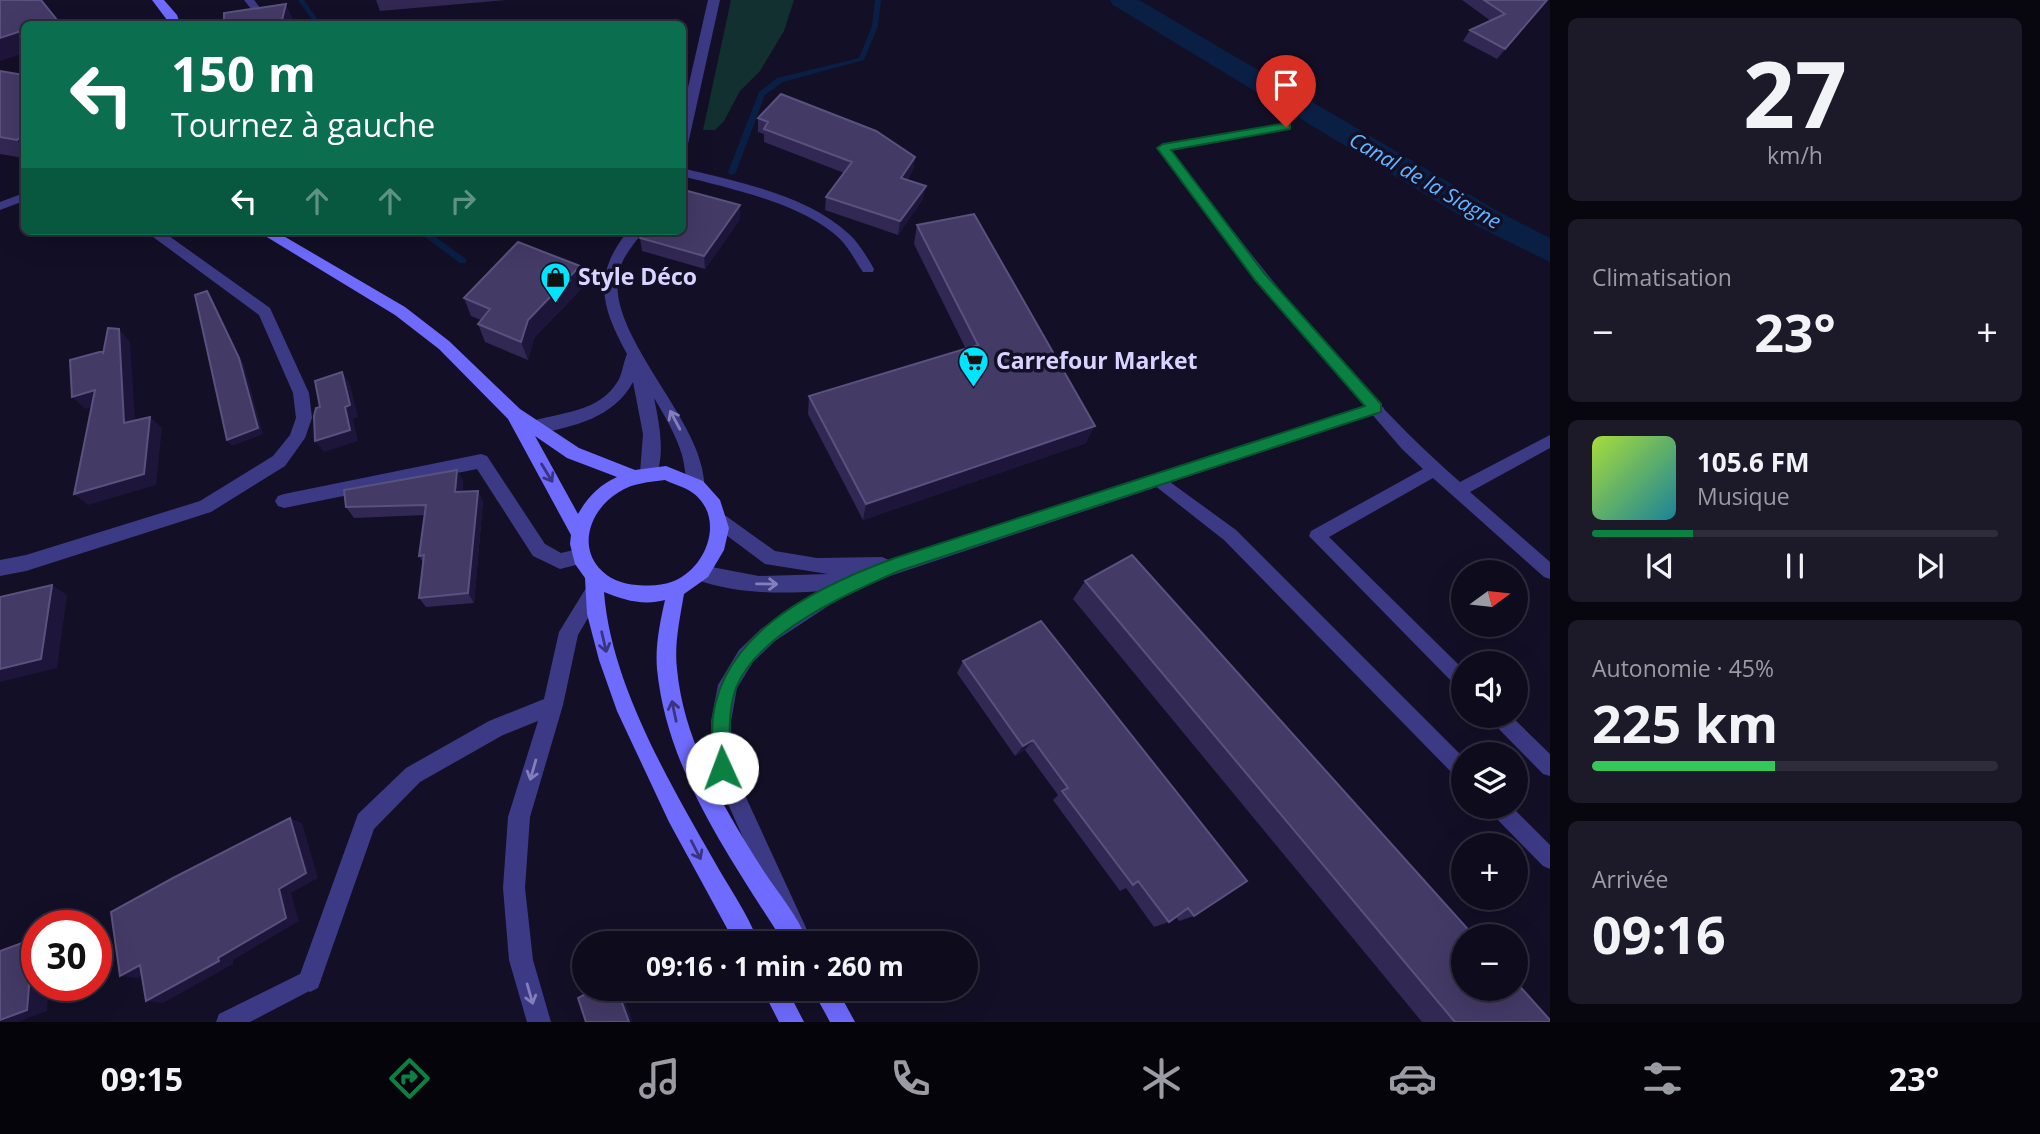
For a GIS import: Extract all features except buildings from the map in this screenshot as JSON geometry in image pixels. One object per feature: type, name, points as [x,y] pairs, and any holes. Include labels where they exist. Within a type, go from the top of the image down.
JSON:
[{"type":"main road","points":[[158,0],[174,21]]},
{"type":"main road","points":[[271,235],[400,311],[444,345],[514,414],[573,453],[640,474],[681,477],[696,484],[712,500],[720,521],[720,539],[714,557],[701,573],[676,589],[658,594],[623,592],[607,586],[593,585]]},
{"type":"main road","points":[[514,414],[579,532],[582,556],[593,585],[609,662],[643,741],[697,852],[741,931]]},
{"type":"main road","points":[[579,532],[584,514],[596,497],[612,485],[640,474]]},
{"type":"main road","points":[[676,589],[666,667],[674,718],[697,773],[732,837],[790,931]]},
{"type":"main road","points":[[781,1001],[792,1022]]},
{"type":"main road","points":[[831,1001],[843,1022]]},
{"type":"street","points":[[686,128],[707,45],[714,0]]},
{"type":"street","points":[[0,568],[26,563],[205,506],[279,461],[297,438],[304,418],[301,393],[265,312],[158,235]]},
{"type":"street","points":[[633,235],[618,253],[609,286],[614,309],[627,337],[678,425],[694,463],[696,484]]},
{"type":"street","points":[[627,337],[648,402],[652,446],[640,474]]},
{"type":"street","points":[[536,427],[571,420],[610,403],[631,376],[633,358]]},
{"type":"street","points":[[797,931],[722,768],[720,721],[728,685],[746,656],[768,635],[860,578],[1376,408]]},
{"type":"street","points":[[284,501],[481,461],[539,550],[560,561],[582,556]]},
{"type":"street","points":[[720,521],[771,558],[817,566],[895,565]]},
{"type":"street","points":[[701,573],[733,584],[814,585],[860,578]]},
{"type":"street","points":[[538,1022],[521,960],[514,888],[519,817],[553,705],[569,632],[593,585]]},
{"type":"street","points":[[310,980],[366,822],[413,775],[496,728],[553,705]]},
{"type":"lane","points":[[249,0],[266,21]]},
{"type":"lane","points":[[1286,127],[1163,148],[1260,276],[1376,408],[1434,470],[1550,572]]},
{"type":"lane","points":[[686,173],[751,190],[821,220],[846,237],[867,269]]},
{"type":"lane","points":[[0,206],[21,198]]},
{"type":"lane","points":[[1458,491],[1550,441]]},
{"type":"lane","points":[[1434,470],[1317,536],[1451,669]]},
{"type":"lane","points":[[1159,480],[1230,535],[1451,759]]},
{"type":"lane","points":[[1510,728],[1550,767]]},
{"type":"lane","points":[[1511,819],[1550,859]]},
{"type":"lane","points":[[227,1022],[310,980]]},
{"type":"green space","points":[[731,0],[794,0],[784,31],[760,71],[740,91],[724,121],[715,130],[703,130]]},
{"type":"waterway","points":[[301,0],[316,21]]},
{"type":"waterway","points":[[732,172],[762,94],[780,80],[862,59],[875,26],[878,0]]},
{"type":"waterway","name":"Canal de la Siagne","points":[[1122,0],[1490,220],[1550,251]]},
{"type":"waterway","points":[[427,235],[463,261]]},
{"type":"place","name":"Style Déco","points":[[555,304]]},
{"type":"place","name":"Carrefour Market","points":[[973,388]]},
{"type":"route","points":[[722,768],[720,721],[728,685],[746,656],[768,635],[843,587],[895,565],[1376,408],[1260,276],[1163,148],[1286,127]]}]
